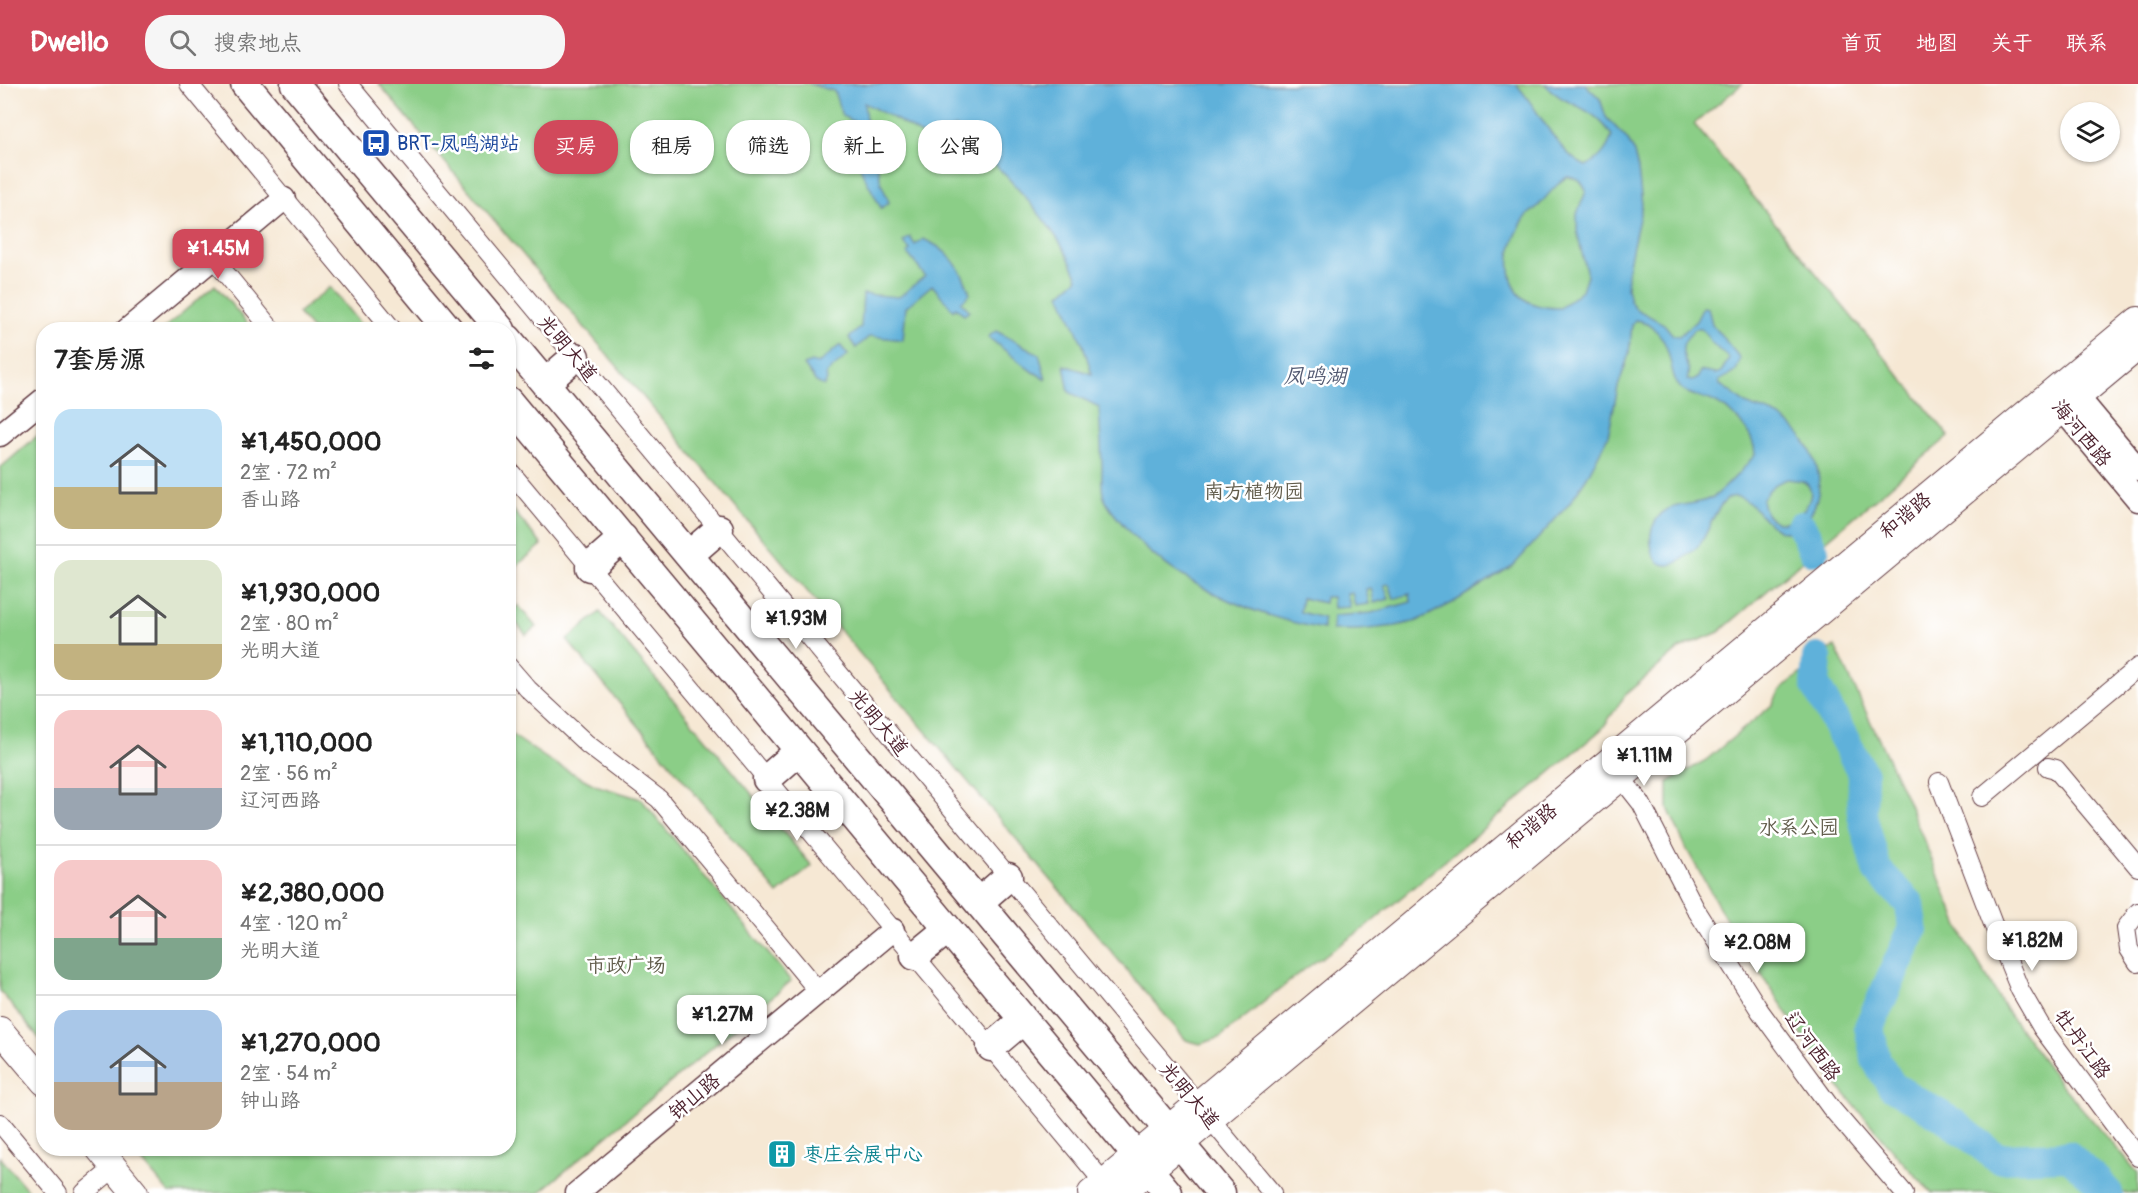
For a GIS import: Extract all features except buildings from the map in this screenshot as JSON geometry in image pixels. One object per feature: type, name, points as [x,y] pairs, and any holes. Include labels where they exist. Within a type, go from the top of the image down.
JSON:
[{"type":"main road","points":[[245,84],[442,322]]},
{"type":"main road","points":[[295,84],[494,322]]},
{"type":"main road","name":"和谐路","points":[[1107,1190],[1143,1163],[2064,395],[2138,320]]},
{"type":"main road","name":"和谐路","points":[[2064,395],[2138,347]]},
{"type":"main road","name":"光明大道","points":[[516,349],[1221,1193]]},
{"type":"main road","points":[[545,383],[575,357]]},
{"type":"main road","points":[[516,414],[623,538],[1168,1193]]},
{"type":"main road","points":[[689,555],[718,529]]},
{"type":"main road","points":[[590,567],[623,538]]},
{"type":"main road","points":[[767,778],[799,751]]},
{"type":"main road","points":[[979,902],[1008,877]]},
{"type":"main road","points":[[915,956],[948,929]]},
{"type":"main road","points":[[991,1047],[1023,1020]]},
{"type":"main road","points":[[0,1030],[36,1073]]},
{"type":"main road","points":[[107,1158],[135,1193]]},
{"type":"street","points":[[189,84],[386,322]]},
{"type":"street","name":"光明大道","points":[[348,84],[1272,1193]]},
{"type":"street","points":[[137,322],[284,199]]},
{"type":"street","points":[[213,258],[265,322]]},
{"type":"street","name":"海河西路","points":[[2064,395],[2138,469]]},
{"type":"street","name":"海河西路","points":[[2064,395],[2138,500]]},
{"type":"street","points":[[0,435],[36,406]]},
{"type":"street","points":[[516,479],[991,1047],[1107,1190]]},
{"type":"street","points":[[1982,797],[2138,667]]},
{"type":"street","points":[[516,675],[588,744],[660,799],[819,992]]},
{"type":"street","points":[[2048,767],[2056,769],[2138,867]]},
{"type":"street","name":"辽河西路","points":[[1615,770],[1641,803],[1695,908],[1760,1011],[1831,1108],[1904,1193]]},
{"type":"street","name":"牡丹江路","points":[[1939,782],[1992,924],[2020,990],[2043,1028],[2138,1157]]},
{"type":"street","points":[[2138,912],[2126,928],[2129,949],[2138,963]]},
{"type":"street","name":"钟山路","points":[[578,1193],[893,930]]},
{"type":"street","points":[[0,1123],[58,1193]]},
{"type":"street","points":[[84,1193],[107,1158]]},
{"type":"green space","name":"南方植物园","points":[[379,84],[1742,84],[1694,124],[1949,436],[1719,632],[1679,649],[1626,694],[1602,729],[1366,927],[1305,969],[1219,1038],[1200,1044],[1186,1040]]},
{"type":"green space","points":[[215,285],[246,322],[171,322]]},
{"type":"green space","points":[[330,287],[358,322],[305,322],[298,313]]},
{"type":"green space","points":[[36,437],[36,1035],[0,991],[0,468]]},
{"type":"green space","points":[[516,514],[542,545],[516,566]]},
{"type":"green space","points":[[518,605],[536,627],[526,635],[516,623]]},
{"type":"green space","points":[[600,612],[812,866],[778,894],[567,640]]},
{"type":"green space","name":"水系公园","points":[[1835,646],[1906,797],[1964,938],[2006,1010],[2061,1084],[2138,1173],[2138,1193],[1932,1193],[1899,1158],[1828,1074],[1733,932],[1686,848],[1668,808],[1668,782],[1706,760],[1772,705],[1780,690]]},
{"type":"green space","name":"市政广场","points":[[516,738],[552,762],[595,785],[641,799],[791,981],[539,1193],[169,1193],[138,1156],[516,1156]]},
{"type":"green space","points":[[0,1157],[30,1193],[0,1193]]},
{"type":"water","name":"凤鸣湖","points":[[809,84],[1516,84],[1566,152],[1586,166],[1602,154],[1612,136],[1596,117],[1561,98],[1545,84],[1585,84],[1600,99],[1606,117],[1627,139],[1633,149],[1638,169],[1642,205],[1628,268],[1627,288],[1630,301],[1636,309],[1664,324],[1673,335],[1679,336],[1696,321],[1703,307],[1708,308],[1712,324],[1740,358],[1735,371],[1719,381],[1720,385],[1746,404],[1779,416],[1795,430],[1813,456],[1818,471],[1817,501],[1799,527],[1789,532],[1779,530],[1743,499],[1734,497],[1725,501],[1721,506],[1700,544],[1692,552],[1671,565],[1664,565],[1657,560],[1652,550],[1651,537],[1659,516],[1665,510],[1673,507],[1705,501],[1713,497],[1755,455],[1751,438],[1733,415],[1710,400],[1687,393],[1678,385],[1662,338],[1648,324],[1635,320],[1632,325],[1629,354],[1618,387],[1608,436],[1587,477],[1569,504],[1514,565],[1454,602],[1417,621],[1396,626],[1332,630],[1333,616],[1371,613],[1411,602],[1410,594],[1394,599],[1389,584],[1384,585],[1389,599],[1374,603],[1371,588],[1366,589],[1369,604],[1355,606],[1352,593],[1347,593],[1350,607],[1333,608],[1332,597],[1325,597],[1324,603],[1302,598],[1300,612],[1323,618],[1323,629],[1267,615],[1239,605],[1185,578],[1161,561],[1139,542],[1106,501],[1102,487],[1099,407],[1069,392],[1064,365],[1092,374],[1083,345],[1060,294],[1078,278],[1062,245],[1048,225],[1002,172],[1002,120],[918,120],[918,133],[906,125],[906,120],[897,120],[864,103],[866,120],[850,120],[842,116],[834,91]],"holes":[[[1567,177],[1574,178],[1583,185],[1586,191],[1577,214],[1577,232],[1587,275],[1582,290],[1560,308],[1544,307],[1522,297],[1513,283],[1510,265],[1511,248],[1526,217]],[[1695,329],[1701,329],[1729,359],[1721,372],[1715,374],[1700,371],[1698,378],[1693,381],[1687,380],[1688,370],[1683,346]],[[1788,479],[1802,481],[1810,488],[1810,497],[1797,516],[1787,521],[1776,522],[1768,515],[1762,500],[1773,486]]]},
{"type":"water","points":[[863,174],[879,174],[889,202],[881,208]]},
{"type":"water","points":[[910,237],[915,245],[923,239],[940,248],[959,268],[970,294],[961,302],[970,311],[964,315],[956,307],[953,310],[932,285],[906,307],[903,340],[870,336],[856,348],[849,338],[861,327],[863,294],[899,297],[925,276],[907,253],[910,250],[903,242]]},
{"type":"water","points":[[996,331],[1039,354],[1046,379],[1030,370],[988,337]]},
{"type":"water","points":[[840,345],[848,355],[826,374],[827,380],[824,386],[816,382],[804,365],[811,362],[818,364]]},
{"type":"waterway","points":[[1801,526],[1814,551]]},
{"type":"waterway","points":[[1817,658],[1815,684],[1863,774],[1862,815],[1877,870],[1910,904],[1913,929],[1869,1027],[1876,1060],[1892,1086],[1952,1122],[1997,1158],[2069,1156],[2108,1193]]},
{"type":"place","name":"BRT-凤鸣湖站","points":[[376,143]]},
{"type":"place","name":"枣庄会展中心","points":[[782,1154]]}]
